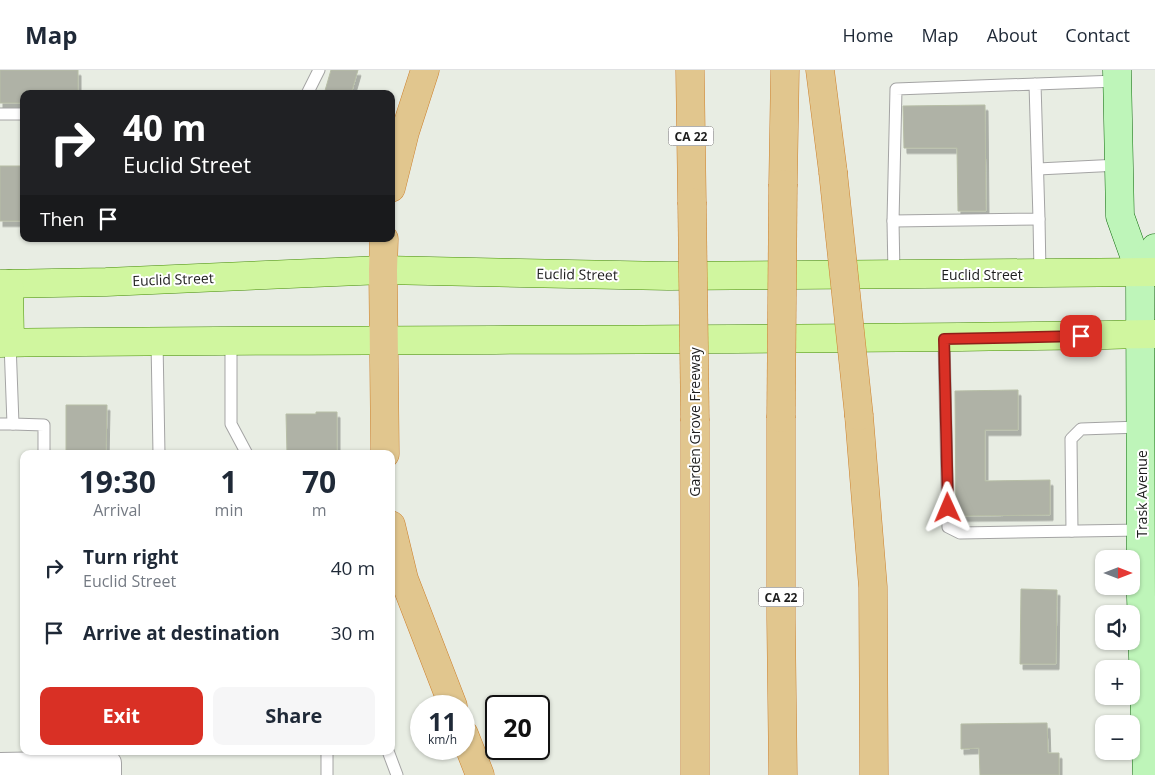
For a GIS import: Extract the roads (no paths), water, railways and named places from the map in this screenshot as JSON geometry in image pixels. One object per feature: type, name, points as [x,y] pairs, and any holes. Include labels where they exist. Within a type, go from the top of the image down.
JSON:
[{"type":"highway","points":[[395,172],[424,70]]},
{"type":"highway","name":"Garden Grove Freeway","points":[[690,70],[695,421],[695,775]]},
{"type":"highway","name":"CA 22","points":[[783,775],[781,619],[785,70]]},
{"type":"highway","points":[[820,70],[859,416],[872,587],[874,775]]},
{"type":"highway","points":[[384,242],[386,450]]},
{"type":"highway","points":[[395,541],[404,578],[449,695]]},
{"type":"highway","points":[[474,760],[480,775]]},
{"type":"main road","name":"Trask Avenue","points":[[1117,76],[1120,216],[1148,272],[1148,334],[1141,427],[1141,530],[1148,597],[1150,691],[1147,775]]},
{"type":"main road","points":[[1148,272],[1155,248]]},
{"type":"main road","name":"Euclid Street","points":[[5,284],[106,282],[383,270],[668,276],[1148,272]]},
{"type":"main road","points":[[5,284],[5,343],[157,340],[944,339],[1148,334]]},
{"type":"street","points":[[0,765],[109,769]]},
{"type":"lane","points":[[309,90],[319,70]]},
{"type":"lane","points":[[894,274],[893,221],[896,89],[1035,84],[1117,76]]},
{"type":"lane","points":[[1035,84],[1040,273]]},
{"type":"lane","points":[[0,114],[20,114]]},
{"type":"lane","points":[[1038,169],[1119,165]]},
{"type":"lane","points":[[893,221],[1038,219]]},
{"type":"lane","points":[[944,339],[948,527],[960,533],[1141,530]]},
{"type":"lane","points":[[157,340],[159,450]]},
{"type":"lane","points":[[231,340],[231,424],[245,450]]},
{"type":"lane","points":[[5,343],[13,424]]},
{"type":"lane","points":[[0,424],[44,425],[44,450]]},
{"type":"lane","points":[[1072,531],[1070,440],[1081,429],[1141,427]]},
{"type":"lane","points":[[327,755],[328,775]]},
{"type":"lane","points":[[390,755],[397,775]]}]
